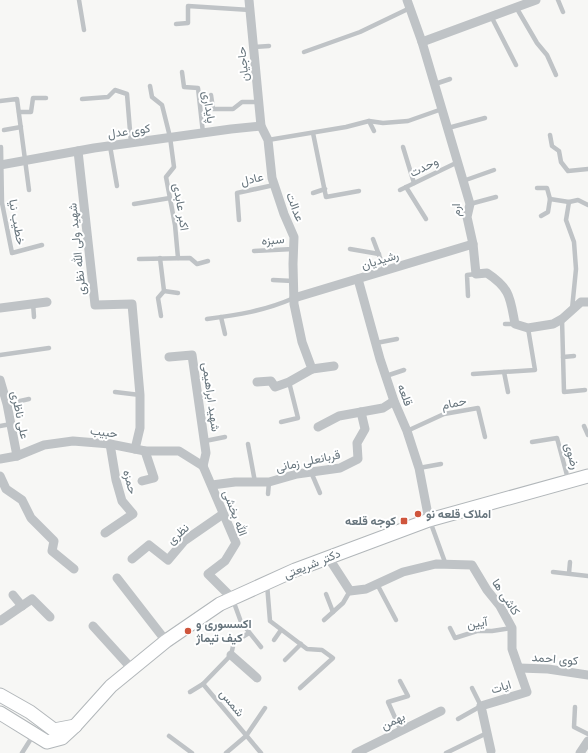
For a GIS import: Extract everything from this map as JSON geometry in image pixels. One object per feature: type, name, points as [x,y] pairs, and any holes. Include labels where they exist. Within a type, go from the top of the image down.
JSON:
[{"type":"main road","name":"دکتر شریعتی","points":[[50,747],[75,726],[111,686],[166,641],[220,604],[295,570],[429,520],[588,476]]},
{"type":"main road","points":[[0,695],[30,712],[54,730],[75,726]]},
{"type":"main road","points":[[0,713],[35,734],[50,747]]},
{"type":"street","name":"حاجیان","points":[[249,0],[261,126]]},
{"type":"street","points":[[422,42],[530,1]]},
{"type":"street","name":"ارم","points":[[408,4],[422,42],[470,204],[467,217],[473,244],[476,274]]},
{"type":"street","name":"کوی عدل","points":[[1,164],[203,132],[261,126]]},
{"type":"street","name":"عدالت","points":[[261,126],[268,140],[272,178],[284,214],[294,237],[294,298],[302,342],[312,370]]},
{"type":"street","name":"شهید ولی الله نظری","points":[[78,151],[95,305],[132,304],[140,395],[140,428],[135,449]]},
{"type":"street","name":"رشیدیان","points":[[294,298],[473,244]]},
{"type":"street","points":[[476,274],[488,273],[500,282],[510,296],[515,324],[528,328],[552,324],[562,319],[572,308],[581,302],[588,302]]},
{"type":"street","name":"قلعه","points":[[358,279],[394,401],[407,431],[419,468],[429,520]]},
{"type":"street","points":[[0,308],[47,302]]},
{"type":"street","name":"شهید ابراهیمی","points":[[169,357],[192,355],[206,453],[204,466]]},
{"type":"street","points":[[257,382],[271,381],[275,387],[289,382],[312,370],[334,366]]},
{"type":"street","name":"علی ناظری","points":[[0,380],[7,404],[17,456]]},
{"type":"street","points":[[318,427],[338,416],[383,408],[394,401]]},
{"type":"street","name":"قربانعلی زمانی","points":[[212,485],[269,482],[297,474],[340,468],[358,459],[357,443],[365,429],[361,412]]},
{"type":"street","name":"حبیب","points":[[0,459],[17,456],[44,445],[73,441],[110,444],[145,451],[179,451],[204,466]]},
{"type":"street","name":"حمزه","points":[[105,533],[133,514],[122,501],[116,480],[110,444]]},
{"type":"street","points":[[142,481],[154,478],[145,451]]},
{"type":"street","name":"الله بخشی","points":[[204,466],[236,543],[225,561],[208,574],[232,598]]},
{"type":"street","points":[[0,476],[6,490],[22,500],[31,518],[54,541],[52,552],[74,569]]},
{"type":"street","name":"نظری","points":[[132,559],[149,545],[168,560],[184,541],[223,514]]},
{"type":"street","points":[[328,557],[350,591]]},
{"type":"street","name":"کاشی ها","points":[[350,591],[366,590],[402,572],[436,564],[472,565],[487,590],[500,606],[512,628],[512,649],[527,692]]},
{"type":"street","points":[[117,578],[166,641]]},
{"type":"street","points":[[13,596],[22,606]]},
{"type":"street","points":[[0,621],[32,599],[50,618]]},
{"type":"street","points":[[93,626],[132,669]]},
{"type":"street","points":[[231,655],[257,678]]},
{"type":"street","name":"کوی احمد","points":[[519,668],[548,669],[588,675]]},
{"type":"street","name":"ایات","points":[[491,751],[481,706],[527,692]]},
{"type":"street","name":"بهمن","points":[[356,753],[441,711]]},
{"type":"street","points":[[580,753],[588,741]]},
{"type":"lane","points":[[79,0],[84,30]]},
{"type":"lane","points":[[558,0],[563,12]]},
{"type":"lane","points":[[304,52],[360,32],[408,4]]},
{"type":"lane","points":[[176,24],[188,23],[188,6],[250,10]]},
{"type":"lane","points":[[516,7],[536,43],[547,55],[556,75]]},
{"type":"lane","points":[[491,16],[516,65]]},
{"type":"lane","points":[[254,47],[269,46]]},
{"type":"lane","name":"پایداری","points":[[182,72],[184,87],[198,88],[203,132]]},
{"type":"lane","points":[[435,84],[450,79]]},
{"type":"lane","name":"اکبر عابدی","points":[[150,86],[152,97],[162,105],[170,137],[174,167],[166,177],[175,225],[178,258]]},
{"type":"lane","points":[[82,99],[108,97],[115,90],[127,94],[131,143]]},
{"type":"lane","points":[[211,95],[213,109],[233,109],[242,102],[259,102]]},
{"type":"lane","points":[[19,112],[31,112],[34,98],[46,98]]},
{"type":"lane","points":[[0,101],[17,99],[29,190]]},
{"type":"lane","points":[[268,140],[346,127],[369,121],[383,123],[408,121],[442,109]]},
{"type":"lane","points":[[448,128],[485,118]]},
{"type":"lane","points":[[369,121],[374,131]]},
{"type":"lane","points":[[4,130],[21,127]]},
{"type":"lane","points":[[313,133],[326,197],[359,191]]},
{"type":"lane","points":[[550,135],[552,146],[559,151],[560,162],[568,171],[588,169]]},
{"type":"lane","points":[[110,146],[117,186]]},
{"type":"lane","points":[[403,147],[414,183]]},
{"type":"lane","points":[[1,148],[1,164]]},
{"type":"lane","name":"وحدت","points":[[400,190],[458,162]]},
{"type":"lane","name":"خطیب نیا","points":[[1,164],[2,203],[12,253],[42,245]]},
{"type":"lane","points":[[463,181],[494,170]]},
{"type":"lane","name":"عادل","points":[[239,220],[237,193],[274,184]]},
{"type":"lane","points":[[406,187],[426,219]]},
{"type":"lane","points":[[537,188],[547,188],[550,199],[548,212],[541,216]]},
{"type":"lane","points":[[313,193],[325,189]]},
{"type":"lane","points":[[470,204],[496,197]]},
{"type":"lane","points":[[134,204],[170,198]]},
{"type":"lane","points":[[550,199],[568,202],[578,200],[588,205]]},
{"type":"lane","points":[[568,202],[566,220],[574,242],[576,269],[572,308]]},
{"type":"lane","points":[[373,239],[385,271]]},
{"type":"lane","name":"سبزه","points":[[254,251],[293,249]]},
{"type":"lane","points":[[350,249],[379,254]]},
{"type":"lane","points":[[160,258],[164,291],[158,298],[161,316]]},
{"type":"lane","points":[[139,259],[190,258],[197,264],[208,261]]},
{"type":"lane","points":[[468,296],[467,275],[476,274]]},
{"type":"lane","points":[[273,280],[293,281]]},
{"type":"lane","points":[[164,291],[178,292]]},
{"type":"lane","points":[[207,319],[248,313],[281,304],[294,298]]},
{"type":"lane","points":[[33,304],[34,318]]},
{"type":"lane","points":[[221,317],[225,334]]},
{"type":"lane","points":[[562,319],[564,392],[585,390]]},
{"type":"lane","points":[[505,324],[515,324]]},
{"type":"lane","points":[[472,374],[535,370],[528,328]]},
{"type":"lane","points":[[376,343],[397,339]]},
{"type":"lane","points":[[0,355],[49,348]]},
{"type":"lane","points":[[563,357],[574,356]]},
{"type":"lane","points":[[386,376],[404,370]]},
{"type":"lane","points":[[504,372],[508,392]]},
{"type":"lane","points":[[281,422],[298,418],[289,382]]},
{"type":"lane","points":[[115,392],[140,395]]},
{"type":"lane","points":[[7,404],[29,399]]},
{"type":"lane","name":"حمام","points":[[407,431],[444,414],[478,408],[485,437]]},
{"type":"lane","points":[[0,426],[11,424]]},
{"type":"lane","points":[[584,426],[588,435]]},
{"type":"lane","points":[[204,441],[225,437]]},
{"type":"lane","name":"رضوی","points":[[532,442],[557,438],[569,481]]},
{"type":"lane","points":[[248,444],[254,482]]},
{"type":"lane","points":[[419,468],[441,464]]},
{"type":"lane","points":[[310,472],[320,493]]},
{"type":"lane","points":[[268,494],[269,482]]},
{"type":"lane","points":[[429,520],[446,565]]},
{"type":"lane","points":[[569,573],[570,562]]},
{"type":"lane","points":[[553,572],[588,576]]},
{"type":"lane","points":[[267,583],[270,621],[307,649],[322,650],[333,658],[300,688]]},
{"type":"lane","points":[[377,584],[396,620]]},
{"type":"lane","points":[[324,620],[343,602],[350,591]]},
{"type":"lane","points":[[326,594],[333,612]]},
{"type":"lane","points":[[232,598],[241,622],[261,647]]},
{"type":"lane","name":"آیین","points":[[450,628],[455,638],[477,631],[492,631],[512,628]]},
{"type":"lane","points":[[274,640],[281,630]]},
{"type":"lane","name":"شمس","points":[[190,692],[204,684],[231,655],[234,642],[249,633]]},
{"type":"lane","points":[[286,660],[302,644]]},
{"type":"lane","points":[[400,681],[408,696],[388,702],[401,731]]},
{"type":"lane","name":"شمس","points":[[204,684],[261,753]]},
{"type":"lane","name":"ایات","points":[[458,719],[481,706],[472,688]]},
{"type":"lane","points":[[575,707],[574,727],[588,734]]},
{"type":"lane","points":[[226,753],[246,736],[265,708]]},
{"type":"lane","points":[[446,753],[487,733]]},
{"type":"lane","points":[[22,753],[35,734]]},
{"type":"lane","points":[[169,736],[192,753]]},
{"type":"place","name":"املاک قلعه نو","points":[[418,514]]},
{"type":"place","name":"کوجه قلعه","points":[[404,521]]},
{"type":"place","name":"اکسسوری و کیف تیماژ","points":[[188,631]]}]
